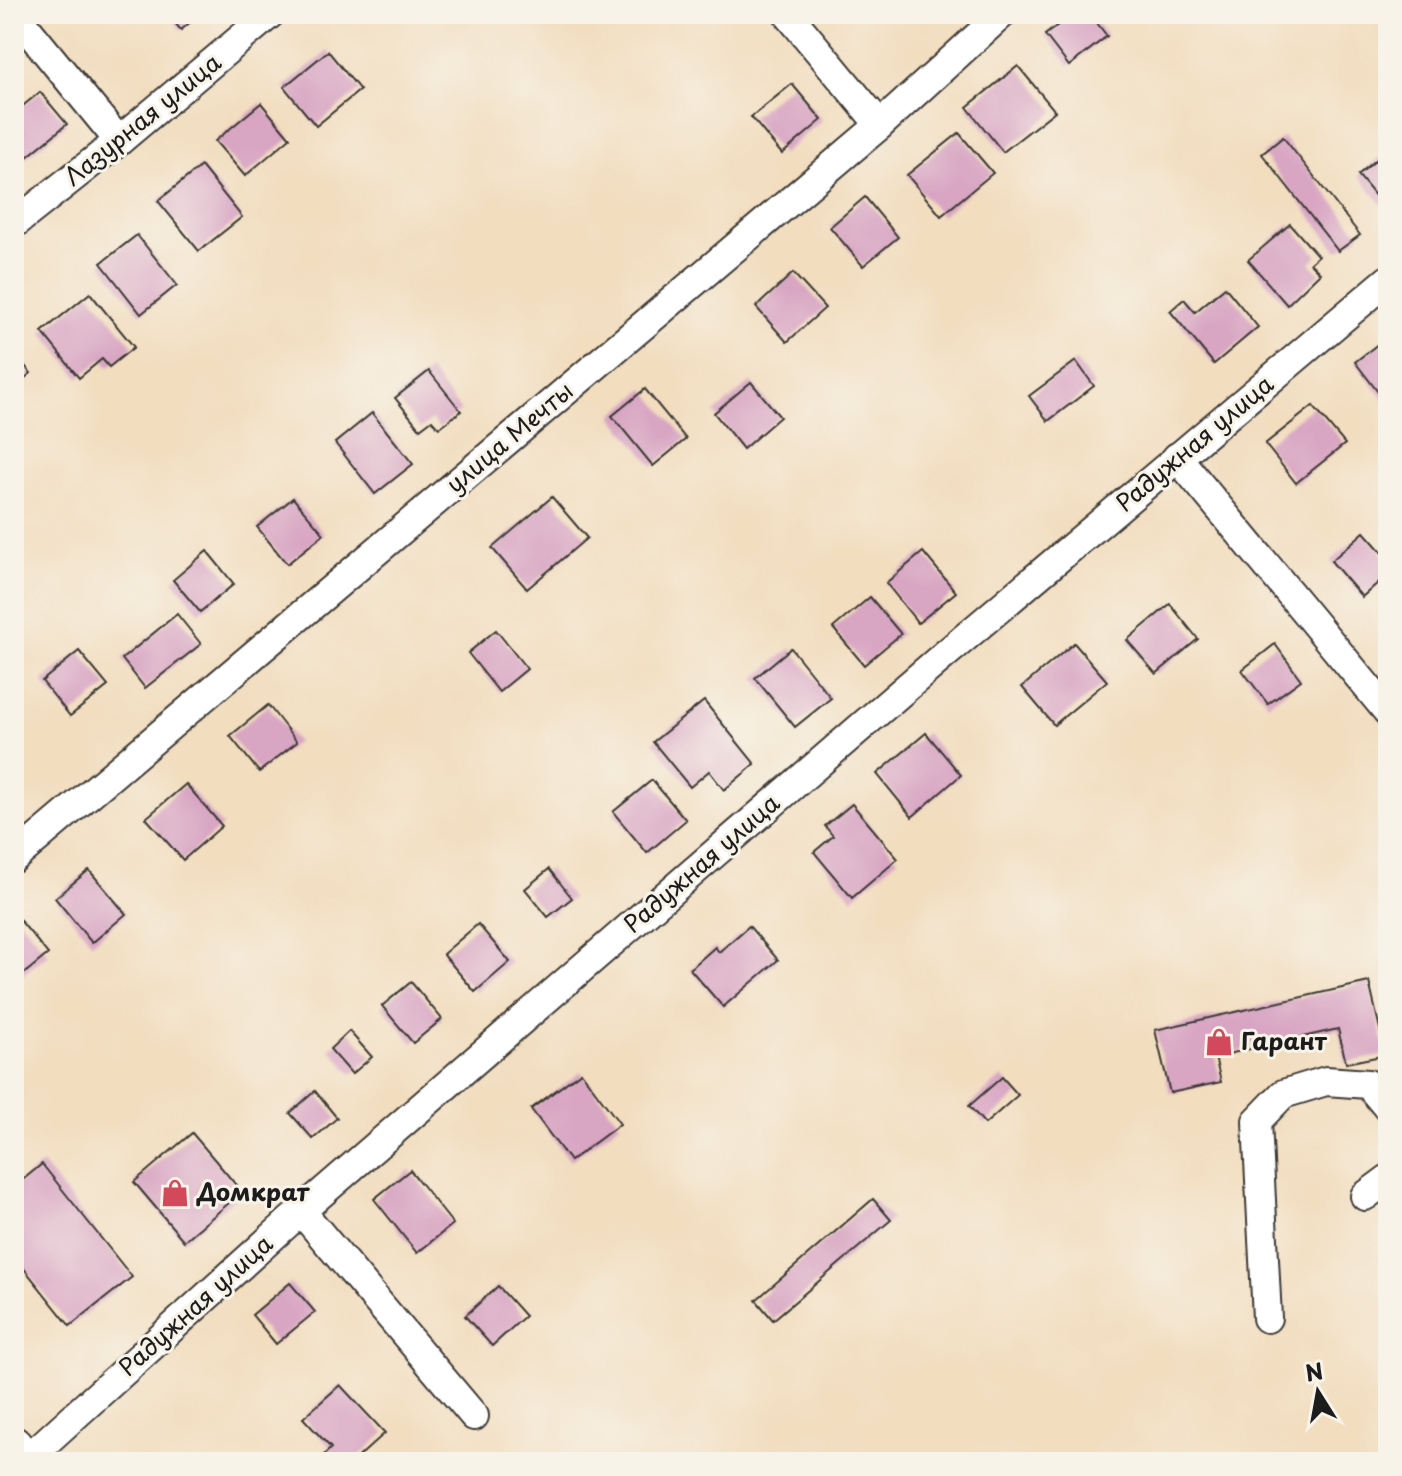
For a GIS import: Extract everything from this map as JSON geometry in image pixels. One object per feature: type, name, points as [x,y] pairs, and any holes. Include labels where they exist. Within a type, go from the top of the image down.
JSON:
[{"type":"street","points":[[15,14],[119,141]]},
{"type":"street","name":"Лазурная улица","points":[[14,224],[119,141],[270,14]]},
{"type":"street","points":[[788,14],[880,125]]},
{"type":"street","name":"улица Мечты","points":[[14,858],[880,125],[1002,14]]},
{"type":"street","name":"Радужная улица","points":[[23,1455],[936,662],[1388,280]]},
{"type":"street","points":[[1177,457],[1388,712]]},
{"type":"street","points":[[1267,1318],[1257,1121],[1283,1094],[1326,1081],[1368,1084],[1388,1108]]},
{"type":"street","points":[[1365,1196],[1388,1179]]},
{"type":"street","points":[[301,1211],[474,1416]]},
{"type":"building","points":[[167,14],[200,14],[181,30]]},
{"type":"building","points":[[1072,14],[1090,14],[1107,36],[1069,66],[1045,35]]},
{"type":"building","points":[[328,51],[360,90],[316,126],[284,87]]},
{"type":"building","points":[[1018,66],[1055,111],[1003,152],[967,107]]},
{"type":"building","points":[[792,84],[822,120],[782,154],[751,117]]},
{"type":"building","points":[[40,92],[67,124],[27,157],[14,140],[14,113]]},
{"type":"building","points":[[261,103],[290,138],[245,176],[215,141]]},
{"type":"building","points":[[959,133],[993,173],[941,216],[907,175]]},
{"type":"building","points":[[1283,137],[1360,235],[1338,251],[1262,154]]},
{"type":"building","points":[[1388,150],[1388,207],[1386,209],[1358,175]]},
{"type":"building","points":[[201,166],[242,217],[199,251],[158,201]]},
{"type":"building","points":[[865,197],[898,237],[863,266],[830,227]]},
{"type":"building","points":[[1290,224],[1318,256],[1310,263],[1320,273],[1287,305],[1248,260]]},
{"type":"building","points":[[137,235],[177,285],[141,314],[101,263]]},
{"type":"building","points":[[793,273],[825,308],[787,342],[756,307]]},
{"type":"building","points":[[1225,287],[1258,327],[1214,364],[1170,311],[1184,299],[1195,312]]},
{"type":"building","points":[[90,293],[134,347],[109,367],[102,359],[79,378],[42,332]]},
{"type":"building","points":[[1388,336],[1388,405],[1355,362]]},
{"type":"building","points":[[14,353],[31,373],[14,387]]},
{"type":"building","points":[[1076,361],[1094,386],[1048,421],[1029,396]]},
{"type":"building","points":[[429,371],[461,411],[439,428],[432,420],[420,429],[395,398]]},
{"type":"building","points":[[751,382],[780,417],[743,449],[714,413]]},
{"type":"building","points":[[645,389],[686,439],[653,466],[612,416]]},
{"type":"building","points":[[1313,406],[1345,444],[1296,483],[1265,444]]},
{"type":"building","points":[[372,413],[413,464],[375,494],[335,443]]},
{"type":"building","points":[[552,497],[587,538],[527,589],[492,548]]},
{"type":"building","points":[[293,498],[324,534],[287,564],[257,527]]},
{"type":"building","points":[[1364,532],[1388,559],[1388,574],[1362,597],[1331,561]]},
{"type":"building","points":[[207,551],[234,584],[200,612],[173,580]]},
{"type":"building","points":[[923,552],[956,592],[918,623],[886,583]]},
{"type":"building","points":[[870,597],[901,634],[864,665],[833,628]]},
{"type":"building","points":[[1170,604],[1198,639],[1156,674],[1127,640]]},
{"type":"building","points":[[177,614],[201,644],[145,688],[122,659]]},
{"type":"building","points":[[496,630],[527,669],[499,692],[468,653]]},
{"type":"building","points":[[1074,643],[1107,681],[1054,725],[1022,687]]},
{"type":"building","points":[[1275,644],[1301,680],[1268,704],[1242,670]]},
{"type":"building","points":[[791,648],[831,698],[795,727],[755,678]]},
{"type":"building","points":[[79,651],[108,686],[70,716],[42,681]]},
{"type":"building","points":[[704,701],[755,764],[724,790],[709,771],[690,787],[653,742]]},
{"type":"building","points":[[268,705],[297,742],[259,772],[230,736]]},
{"type":"building","points":[[926,733],[961,775],[912,817],[877,774]]},
{"type":"building","points":[[652,780],[686,820],[647,853],[613,812]]},
{"type":"building","points":[[186,784],[222,826],[183,860],[146,818]]},
{"type":"building","points":[[852,804],[898,859],[852,898],[814,852],[833,836],[825,826]]},
{"type":"building","points":[[549,869],[572,898],[548,917],[525,889]]},
{"type":"building","points":[[89,870],[126,914],[92,943],[55,898]]},
{"type":"building","points":[[14,913],[48,954],[14,982]]},
{"type":"building","points":[[478,924],[510,962],[475,992],[443,954]]},
{"type":"building","points":[[749,926],[778,960],[723,1007],[690,969],[715,947],[719,952]]},
{"type":"building","points":[[411,982],[442,1019],[413,1043],[382,1006]]},
{"type":"building","name":"Гарант","points":[[1369,982],[1386,1055],[1346,1063],[1338,1029],[1215,1057],[1221,1082],[1170,1093],[1155,1030]]},
{"type":"building","points":[[349,1031],[372,1057],[352,1074],[330,1049]]},
{"type":"building","points":[[581,1072],[620,1124],[570,1161],[531,1109]]},
{"type":"building","points":[[1002,1077],[1018,1095],[985,1124],[969,1106]]},
{"type":"building","points":[[315,1091],[337,1118],[313,1139],[290,1113]]},
{"type":"building","points":[[192,1133],[242,1192],[184,1241],[134,1182]]},
{"type":"building","points":[[42,1164],[132,1277],[70,1326],[14,1256],[14,1187]]},
{"type":"building","points":[[410,1170],[453,1224],[417,1253],[374,1199]]},
{"type":"building","points":[[873,1199],[891,1220],[773,1320],[756,1300]]},
{"type":"building","points":[[290,1283],[315,1312],[276,1344],[252,1315]]},
{"type":"building","points":[[498,1286],[525,1316],[492,1346],[465,1316]]},
{"type":"building","points":[[340,1385],[385,1433],[353,1462],[327,1462],[322,1457],[331,1448],[303,1418]]},
{"type":"place","name":"Гарант","points":[[1219,1042]]},
{"type":"place","name":"Домкрат","points":[[175,1193]]}]
